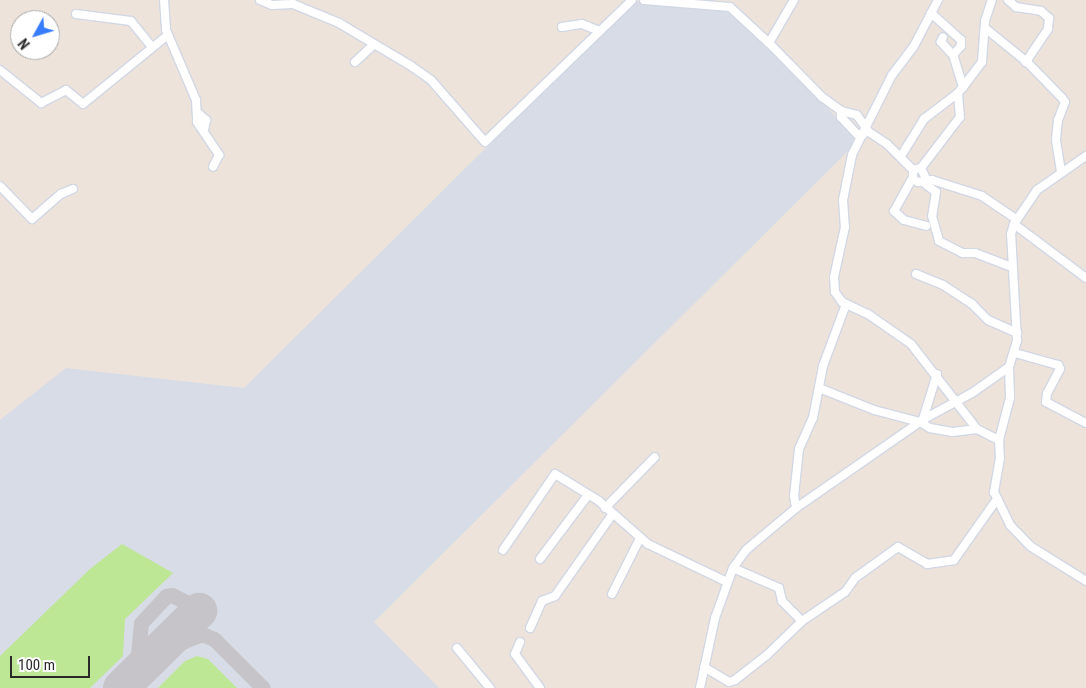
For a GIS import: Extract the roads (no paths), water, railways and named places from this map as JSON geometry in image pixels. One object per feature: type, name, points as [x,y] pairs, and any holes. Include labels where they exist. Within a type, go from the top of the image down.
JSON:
[{"type":"street","points":[[164,0],[168,34],[198,113],[206,120],[204,130],[219,155],[213,168]]},
{"type":"street","points":[[260,0],[272,5],[293,4],[350,29],[374,44],[431,80],[485,142],[632,0]]},
{"type":"street","points":[[644,0],[730,7],[822,97],[841,111],[856,115],[901,156],[936,192],[932,220],[939,241],[953,248],[981,254],[1012,267]]},
{"type":"street","points":[[769,44],[794,0]]},
{"type":"street","points":[[938,0],[914,46],[892,75],[846,172],[843,246],[834,277],[835,292],[846,304],[911,344],[937,374],[955,402],[976,429],[999,440]]},
{"type":"street","points":[[1008,0],[1016,7],[1041,11],[1049,18],[1048,29],[1026,62]]},
{"type":"street","points":[[901,156],[924,119],[960,90],[982,62],[986,15],[994,1]]},
{"type":"street","points":[[931,13],[961,40],[961,46],[953,55]]},
{"type":"street","points":[[76,14],[131,21],[152,46]]},
{"type":"street","points":[[562,27],[582,24],[599,31]]},
{"type":"street","points":[[985,28],[1026,62],[1065,102],[1056,131],[1061,172]]},
{"type":"street","points":[[0,70],[41,103],[66,90],[83,104],[168,34]]},
{"type":"street","points":[[935,231],[926,226],[904,220],[894,212],[916,172],[960,117],[960,90],[953,55],[941,42],[943,37]]},
{"type":"street","points":[[355,62],[374,44]]},
{"type":"street","points":[[841,111],[841,117],[857,134],[863,135]]},
{"type":"street","points":[[1086,156],[1037,190],[1015,222],[1011,234],[1017,333],[1015,353],[1009,367],[1010,398],[999,440],[1000,458],[994,484],[997,499],[1010,525],[1030,546],[1086,582]]},
{"type":"street","points":[[916,172],[925,180],[982,196],[1086,278]]},
{"type":"street","points":[[0,186],[32,219],[61,194],[73,189]]},
{"type":"street","points":[[926,226],[932,220]]},
{"type":"street","points":[[916,274],[943,285],[972,304],[988,320],[1017,333]]},
{"type":"street","points":[[796,508],[796,461],[813,418],[819,388],[846,304]]},
{"type":"street","points":[[1015,353],[1058,365],[1060,369],[1047,393],[1046,402],[1086,424]]},
{"type":"street","points":[[700,688],[715,618],[727,582],[733,568],[746,550],[796,508],[921,421],[955,402],[1009,367]]},
{"type":"street","points":[[921,421],[937,374]]},
{"type":"street","points":[[819,388],[874,410],[921,421],[930,428],[953,432],[976,429]]},
{"type":"street","points":[[605,508],[655,458]]},
{"type":"street","points":[[503,550],[555,474],[588,495],[640,538],[684,564],[727,582]]},
{"type":"street","points":[[540,559],[588,495]]},
{"type":"street","points":[[704,667],[729,682],[735,680],[768,654],[802,621],[845,592],[855,578],[898,548],[927,564],[954,560],[997,499]]},
{"type":"street","points":[[530,628],[542,601],[555,596],[612,515]]},
{"type":"street","points":[[612,594],[640,538]]},
{"type":"street","points":[[733,568],[779,588],[782,601],[802,621]]},
{"type":"street","points":[[520,642],[515,654],[540,688]]},
{"type":"street","points":[[457,648],[490,688]]}]
